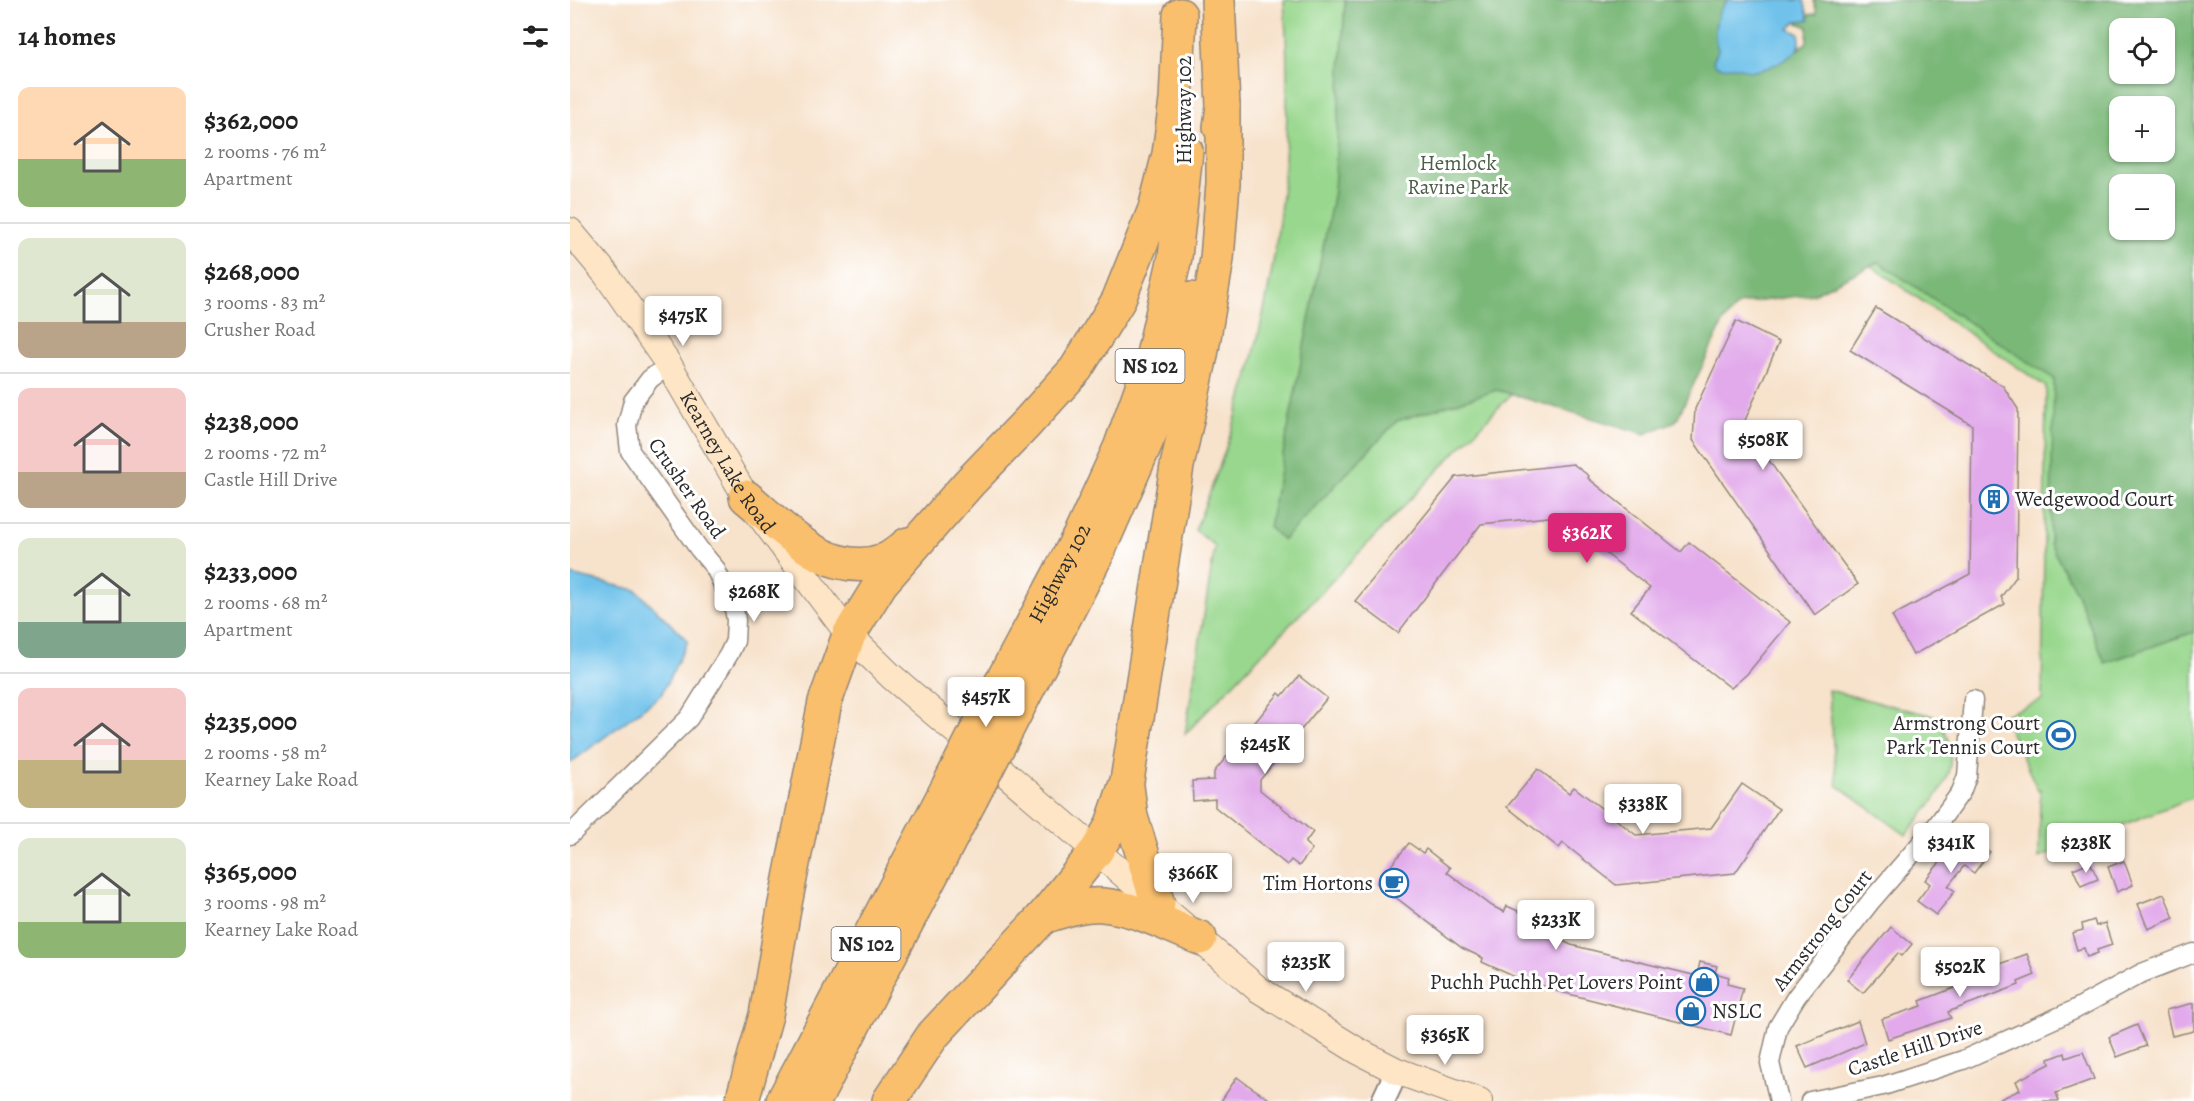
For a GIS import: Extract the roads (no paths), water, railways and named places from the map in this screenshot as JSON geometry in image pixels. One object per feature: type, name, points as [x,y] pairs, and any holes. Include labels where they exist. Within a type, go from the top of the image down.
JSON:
[{"type":"highway","name":"Highway 102","points":[[1011,693],[1097,554],[1154,424],[1175,360],[1192,296],[1211,193],[1223,106],[1218,0]]},
{"type":"highway","name":"Highway 102","points":[[813,1101],[959,793],[1011,693],[1120,448],[1152,359],[1175,257],[1185,167],[1188,77],[1180,7]]},
{"type":"highway","points":[[742,1101],[766,1015],[784,909],[825,702],[849,635],[881,583],[969,483],[1076,369],[1118,301],[1155,209],[1169,154],[1176,100],[1180,7]]},
{"type":"highway","points":[[889,1101],[933,1035],[1043,917],[1097,850],[1111,827],[1127,781],[1178,466],[1201,355],[1217,259],[1223,184],[1223,106]]},
{"type":"highway","points":[[746,497],[810,549],[831,561],[857,565],[886,560],[924,533]]},
{"type":"highway","points":[[1127,781],[1131,817],[1158,904]]},
{"type":"highway","name":"Highway 102","points":[[783,1101],[959,793]]},
{"type":"highway","points":[[1043,917],[1073,908],[1102,905],[1133,912],[1200,938]]},
{"type":"main road","name":"Kearney Lake Road","points":[[570,231],[606,274],[669,365],[746,497],[849,635],[891,676],[1258,989],[1358,1051],[1397,1071],[1479,1101]]},
{"type":"street","name":"Crusher Road","points":[[570,835],[689,718],[735,641],[734,608],[715,567],[699,549],[630,451],[627,425],[633,401],[650,379],[669,365]]},
{"type":"street","name":"Armstrong Court","points":[[1779,1101],[1770,1063],[1779,1027],[1796,997],[1871,901],[1937,825],[1961,792],[1967,776],[1972,700]]},
{"type":"street","name":"Castle Hill Drive","points":[[1810,1101],[1883,1086],[1963,1060],[2074,1010],[2142,973],[2194,953]]},
{"type":"street","points":[[1383,1101],[1397,1071]]},
{"type":"water","points":[[1728,0],[1804,0],[1809,20],[1796,21],[1789,29],[1799,33],[1799,47],[1785,59],[1757,70],[1750,71],[1715,65],[1713,61],[1718,50],[1715,37],[1716,23],[1720,10]]},
{"type":"water","points":[[570,575],[636,590],[688,641],[661,695],[570,763]]},
{"type":"place","name":"Wedgewood Court","points":[[1994,499]]},
{"type":"place","name":"Armstrong Court Park Tennis Court","points":[[2061,735]]},
{"type":"place","name":"Tim Hortons","points":[[1394,883]]},
{"type":"place","name":"Puchh Puchh Pet Lovers Point","points":[[1704,982]]},
{"type":"place","name":"NSLC","points":[[1691,1011]]},
{"type":"park label","name":"Hemlock Ravine Park","points":[[1458,175]]}]
